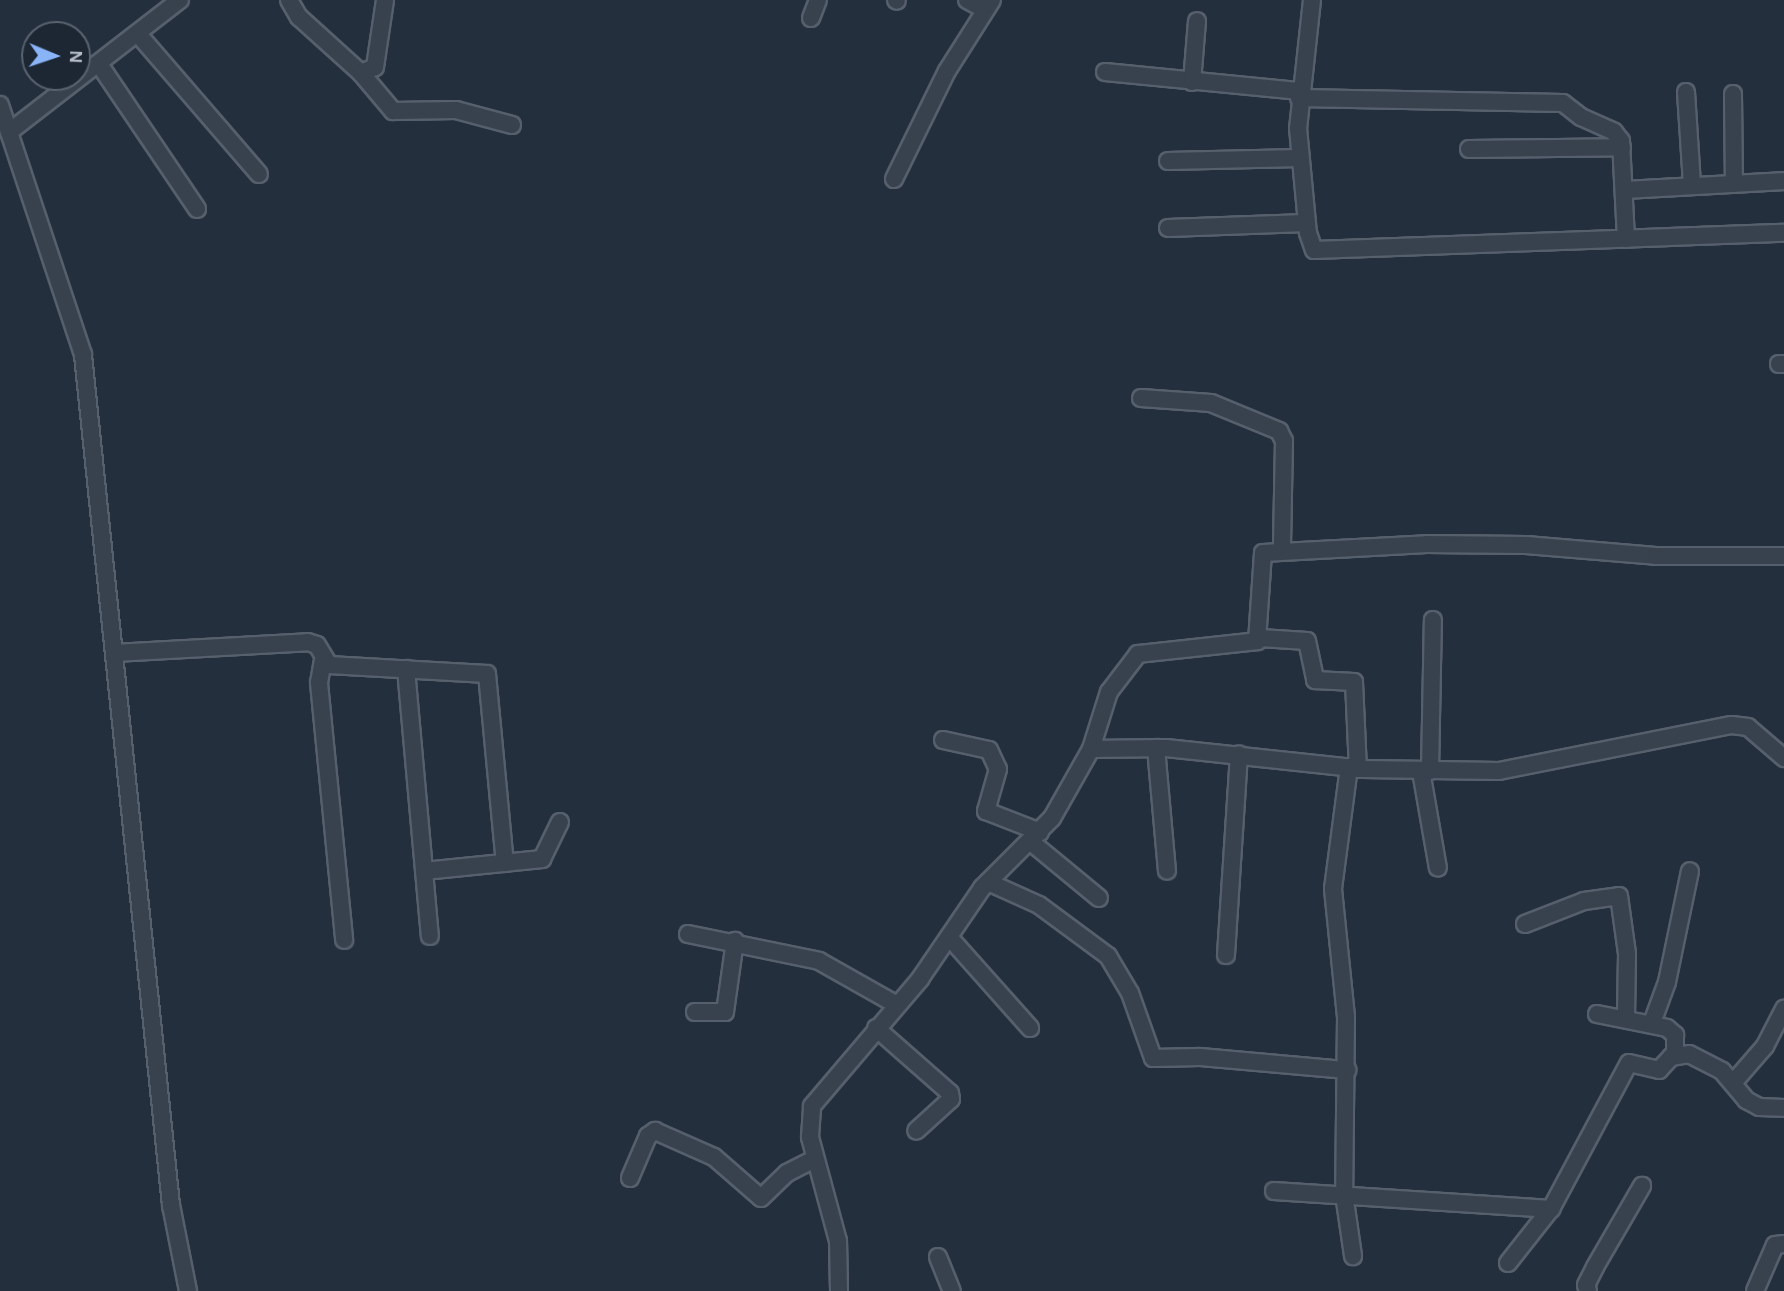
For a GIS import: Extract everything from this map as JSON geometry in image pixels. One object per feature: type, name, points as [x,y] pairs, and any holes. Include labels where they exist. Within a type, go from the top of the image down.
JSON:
[{"type":"street","points":[[9,132],[180,0]]},
{"type":"street","points":[[289,0],[306,24],[361,73],[397,113],[456,110],[512,125]]},
{"type":"street","points":[[361,73],[375,67],[385,0]]},
{"type":"street","points":[[811,18],[818,0]]},
{"type":"street","points":[[894,179],[947,71],[989,5],[967,0]]},
{"type":"street","points":[[1312,0],[1299,94],[1300,158],[1310,246],[1319,250],[1784,233]]},
{"type":"street","points":[[1192,82],[1197,21]]},
{"type":"street","points":[[138,34],[259,174]]},
{"type":"street","points":[[99,64],[197,209]]},
{"type":"street","points":[[1105,72],[1299,94],[1468,104],[1563,103],[1581,117],[1614,132],[1622,147],[1626,239]]},
{"type":"street","points":[[1686,92],[1692,186]]},
{"type":"street","points":[[1733,94],[1734,184]]},
{"type":"street","points":[[0,105],[83,355],[171,1205],[188,1291]]},
{"type":"street","points":[[1469,149],[1622,147]]},
{"type":"street","points":[[1168,161],[1300,158]]},
{"type":"street","points":[[1624,190],[1784,181]]},
{"type":"street","points":[[1168,228],[1306,223]]},
{"type":"street","points":[[1141,398],[1211,403],[1279,431],[1284,441],[1282,550]]},
{"type":"street","points":[[1260,638],[1260,557],[1282,550],[1440,544],[1656,556],[1784,556]]},
{"type":"street","points":[[1433,620],[1426,771],[1438,868]]},
{"type":"street","points":[[839,1291],[838,1241],[815,1159],[809,1119],[812,1106],[897,1005],[988,882],[1035,837],[1066,798],[1091,749],[1109,692],[1138,654],[1260,638],[1304,639],[1315,680],[1354,682],[1353,768],[1333,889],[1347,1070],[1344,1194],[1353,1256]]},
{"type":"street","points":[[114,653],[305,642],[317,645],[323,660],[329,665],[481,672],[490,677],[505,863]]},
{"type":"street","points":[[323,660],[320,682],[344,940]]},
{"type":"street","points":[[406,669],[430,936]]},
{"type":"street","points":[[1091,749],[1156,748],[1239,754],[1353,768],[1499,771],[1732,726],[1748,727],[1784,758]]},
{"type":"street","points":[[943,740],[989,750],[998,769],[986,811],[1035,837],[1099,898]]},
{"type":"street","points":[[1156,748],[1167,871]]},
{"type":"street","points":[[1226,954],[1239,754]]},
{"type":"street","points":[[424,871],[545,858],[560,822]]},
{"type":"street","points":[[1652,1023],[1667,982],[1690,871]]},
{"type":"street","points":[[988,882],[1039,905],[1108,956],[1130,993],[1153,1058],[1200,1057],[1347,1070]]},
{"type":"street","points":[[1525,924],[1584,901],[1619,896],[1628,965],[1626,1017]]},
{"type":"street","points":[[688,934],[736,941],[819,961],[897,1005]]},
{"type":"street","points":[[949,937],[1030,1028]]},
{"type":"street","points":[[695,1012],[725,1012],[736,941]]},
{"type":"street","points":[[1733,1083],[1765,1046],[1784,1009]]},
{"type":"street","points":[[1597,1014],[1652,1023],[1675,1035],[1675,1055]]},
{"type":"street","points":[[876,1028],[950,1093],[951,1099],[916,1131]]},
{"type":"street","points":[[1508,1263],[1551,1209],[1626,1065],[1658,1070],[1675,1055],[1689,1054],[1707,1061],[1752,1104],[1784,1108]]},
{"type":"street","points":[[630,1178],[648,1136],[654,1131],[714,1157],[761,1198],[787,1173],[815,1159]]},
{"type":"street","points":[[1588,1291],[1586,1285],[1595,1267],[1642,1186]]},
{"type":"street","points":[[1274,1191],[1551,1209]]},
{"type":"street","points":[[1755,1291],[1775,1245],[1784,1244]]},
{"type":"street","points":[[938,1257],[952,1291]]}]
